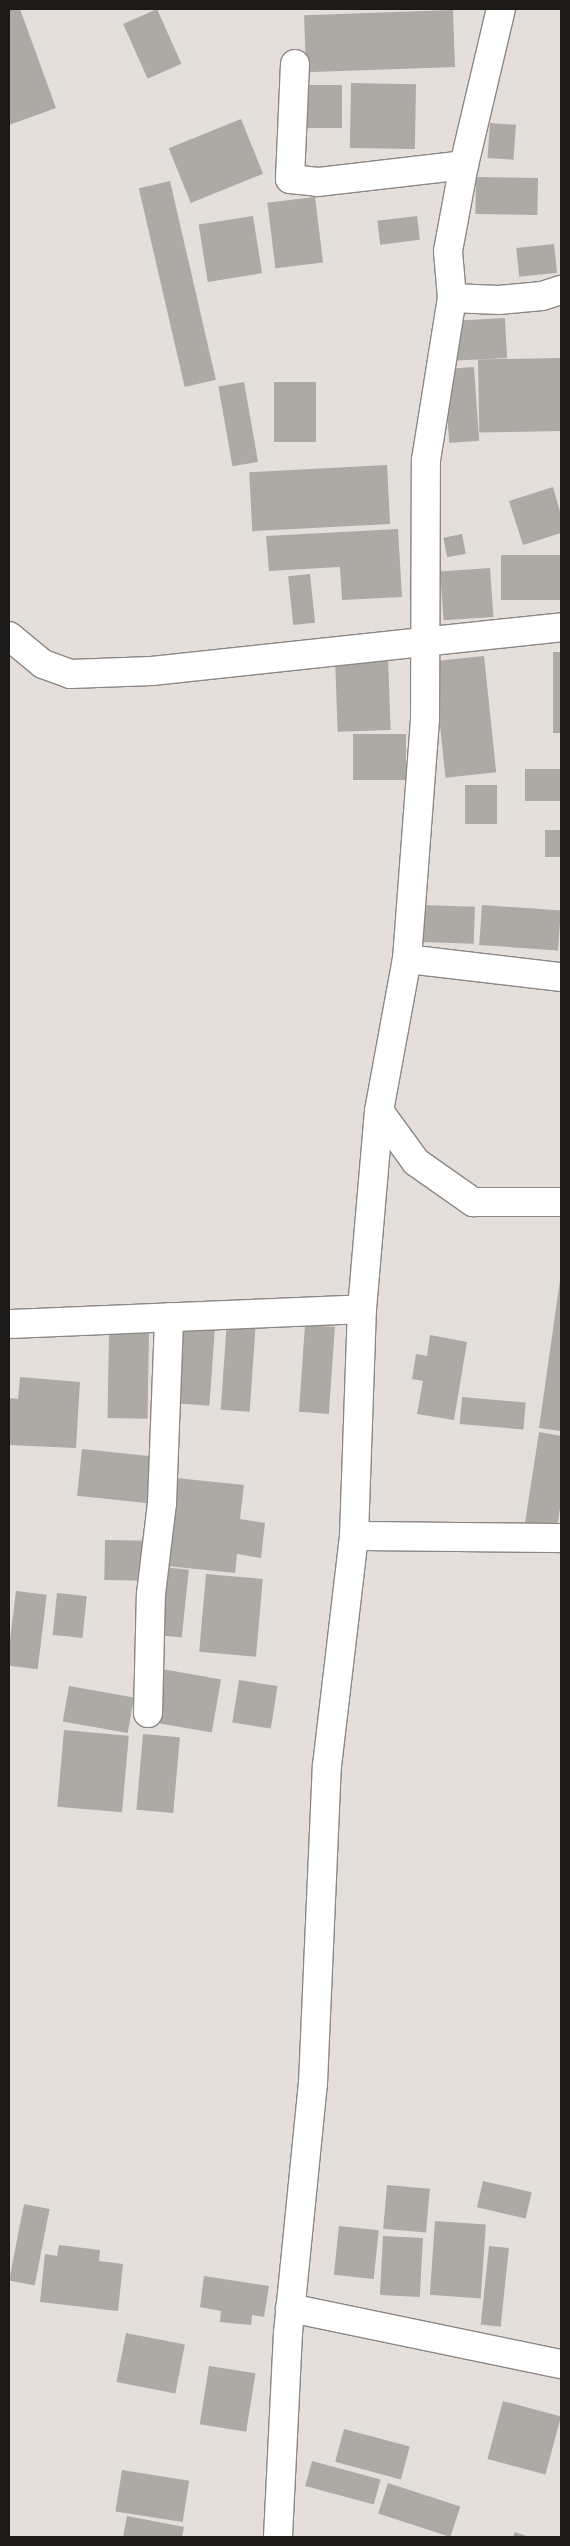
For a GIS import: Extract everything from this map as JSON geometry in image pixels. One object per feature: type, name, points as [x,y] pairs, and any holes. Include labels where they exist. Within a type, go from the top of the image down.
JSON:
[{"type":"street","points":[[278,2537],[290,2308],[313,2083],[327,1766],[354,1536],[362,1309],[378,1111],[406,959],[425,719],[426,460],[452,298],[448,251],[464,165],[501,9]]},
{"type":"street","points":[[295,64],[290,179],[318,182],[464,165]]},
{"type":"street","points":[[452,298],[498,300],[542,296],[561,290]]},
{"type":"street","points":[[9,636],[43,664],[70,674],[152,671],[561,628]]},
{"type":"street","points":[[406,959],[561,977]]},
{"type":"street","points":[[378,1111],[416,1162],[473,1202],[561,1202]]},
{"type":"street","points":[[9,1324],[362,1309]]},
{"type":"street","points":[[148,1713],[151,1594],[162,1502],[169,1317]]},
{"type":"street","points":[[354,1536],[561,1538]]},
{"type":"street","points":[[290,2308],[561,2364]]},
{"type":"building","points":[[9,9],[20,9],[56,108],[9,125]]},
{"type":"building","points":[[157,9],[181,64],[148,79],[123,24]]},
{"type":"building","points":[[453,10],[455,67],[306,72],[304,15]]},
{"type":"building","points":[[351,83],[416,84],[415,149],[350,148]]},
{"type":"building","points":[[305,85],[342,85],[342,128],[305,128]]},
{"type":"building","points":[[241,119],[263,174],[191,203],[169,148]]},
{"type":"building","points":[[490,123],[516,125],[513,160],[488,158]]},
{"type":"building","points":[[476,177],[538,178],[537,215],[475,214]]},
{"type":"building","points":[[170,181],[216,380],[185,387],[139,188]]},
{"type":"building","points":[[315,197],[323,263],[275,268],[267,203]]},
{"type":"building","points":[[253,216],[262,273],[208,282],[199,225]]},
{"type":"building","points":[[417,216],[420,240],[380,245],[377,221]]},
{"type":"building","points":[[554,244],[557,273],[519,277],[516,248]]},
{"type":"building","points":[[505,318],[507,358],[452,361],[450,321]]},
{"type":"building","points":[[560,358],[561,431],[479,432],[478,359]]},
{"type":"building","points":[[474,367],[479,441],[449,443],[444,369]]},
{"type":"building","points":[[244,382],[258,462],[232,466],[218,387]]},
{"type":"building","points":[[274,382],[316,382],[316,442],[274,442]]},
{"type":"building","points":[[387,465],[390,524],[252,531],[249,472]]},
{"type":"building","points":[[553,487],[561,515],[561,533],[523,545],[509,501]]},
{"type":"building","points":[[398,529],[402,597],[342,600],[340,567],[269,571],[266,536]]},
{"type":"building","points":[[462,534],[466,554],[447,557],[443,538]]},
{"type":"building","points":[[501,555],[561,555],[561,600],[501,600]]},
{"type":"building","points":[[490,568],[493,617],[444,620],[440,571]]},
{"type":"building","points":[[310,574],[315,623],[293,625],[288,576]]},
{"type":"building","points":[[553,652],[561,652],[561,733],[553,733]]},
{"type":"building","points":[[388,656],[391,730],[338,732],[335,658]]},
{"type":"building","points":[[484,656],[496,772],[446,778],[433,661]]},
{"type":"building","points":[[353,734],[406,734],[406,780],[353,780]]},
{"type":"building","points":[[525,769],[561,769],[561,801],[525,801]]},
{"type":"building","points":[[465,785],[497,785],[497,824],[465,824]]},
{"type":"building","points":[[545,830],[561,830],[561,857],[545,857]]},
{"type":"building","points":[[422,905],[475,907],[474,944],[421,942]]},
{"type":"building","points":[[482,905],[561,911],[558,950],[479,945]]},
{"type":"building","points":[[561,1281],[561,1431],[539,1428]]},
{"type":"building","points":[[227,1320],[256,1322],[250,1412],[221,1410]]},
{"type":"building","points":[[174,1325],[215,1328],[209,1406],[169,1403]]},
{"type":"building","points":[[305,1325],[335,1327],[329,1414],[299,1412]]},
{"type":"building","points":[[109,1333],[149,1334],[148,1419],[108,1418]]},
{"type":"building","points":[[430,1335],[467,1342],[454,1420],[417,1414],[423,1381],[412,1379],[416,1354],[427,1356]]},
{"type":"building","points":[[20,1377],[80,1382],[76,1448],[9,1445],[9,1398],[18,1399]]},
{"type":"building","points":[[462,1397],[526,1403],[523,1429],[460,1424]]},
{"type":"building","points":[[539,1432],[561,1436],[561,1502],[557,1528],[525,1523]]},
{"type":"building","points":[[82,1449],[154,1457],[149,1503],[77,1496]]},
{"type":"building","points":[[176,1478],[244,1485],[240,1519],[265,1523],[261,1558],[237,1554],[235,1573],[167,1566]]},
{"type":"building","points":[[105,1540],[148,1541],[147,1581],[104,1580]]},
{"type":"building","points":[[162,1567],[189,1570],[182,1637],[155,1635]]},
{"type":"building","points":[[206,1574],[263,1579],[256,1657],[199,1652]]},
{"type":"building","points":[[16,1591],[47,1595],[38,1669],[9,1666],[9,1648]]},
{"type":"building","points":[[57,1593],[87,1596],[82,1638],[53,1635]]},
{"type":"building","points":[[162,1669],[221,1679],[212,1733],[153,1722]]},
{"type":"building","points":[[239,1680],[278,1686],[271,1729],[232,1722]]},
{"type":"building","points":[[69,1686],[134,1697],[128,1733],[63,1721]]},
{"type":"building","points":[[64,1730],[129,1736],[122,1812],[57,1807]]},
{"type":"building","points":[[143,1734],[180,1737],[173,1813],[136,1810]]},
{"type":"building","points":[[483,2181],[532,2192],[526,2219],[477,2207]]},
{"type":"building","points":[[387,2185],[430,2189],[426,2233],[383,2229]]},
{"type":"building","points":[[24,2204],[50,2209],[35,2286],[9,2281]]},
{"type":"building","points":[[435,2221],[486,2225],[481,2298],[430,2295]]},
{"type":"building","points":[[339,2226],[379,2230],[374,2279],[334,2275]]},
{"type":"building","points":[[383,2236],[423,2238],[420,2297],[380,2295]]},
{"type":"building","points":[[59,2245],[100,2250],[99,2261],[123,2264],[118,2311],[40,2302],[45,2254],[57,2256]]},
{"type":"building","points":[[489,2246],[509,2248],[501,2327],[481,2325]]},
{"type":"building","points":[[204,2276],[269,2286],[264,2317],[252,2315],[251,2325],[220,2322],[221,2311],[200,2307]]},
{"type":"building","points":[[126,2333],[185,2344],[175,2394],[116,2382]]},
{"type":"building","points":[[209,2366],[255,2373],[246,2432],[200,2424]]},
{"type":"building","points":[[503,2401],[561,2417],[545,2474],[487,2459]]},
{"type":"building","points":[[344,2429],[410,2447],[401,2479],[335,2462]]},
{"type":"building","points":[[312,2461],[381,2479],[374,2504],[305,2486]]},
{"type":"building","points":[[122,2470],[189,2481],[183,2522],[115,2511]]},
{"type":"building","points":[[388,2483],[460,2506],[450,2537],[378,2513]]},
{"type":"building","points":[[127,2516],[184,2527],[182,2537],[123,2537]]},
{"type":"building","points":[[515,2532],[529,2537],[513,2537]]}]
